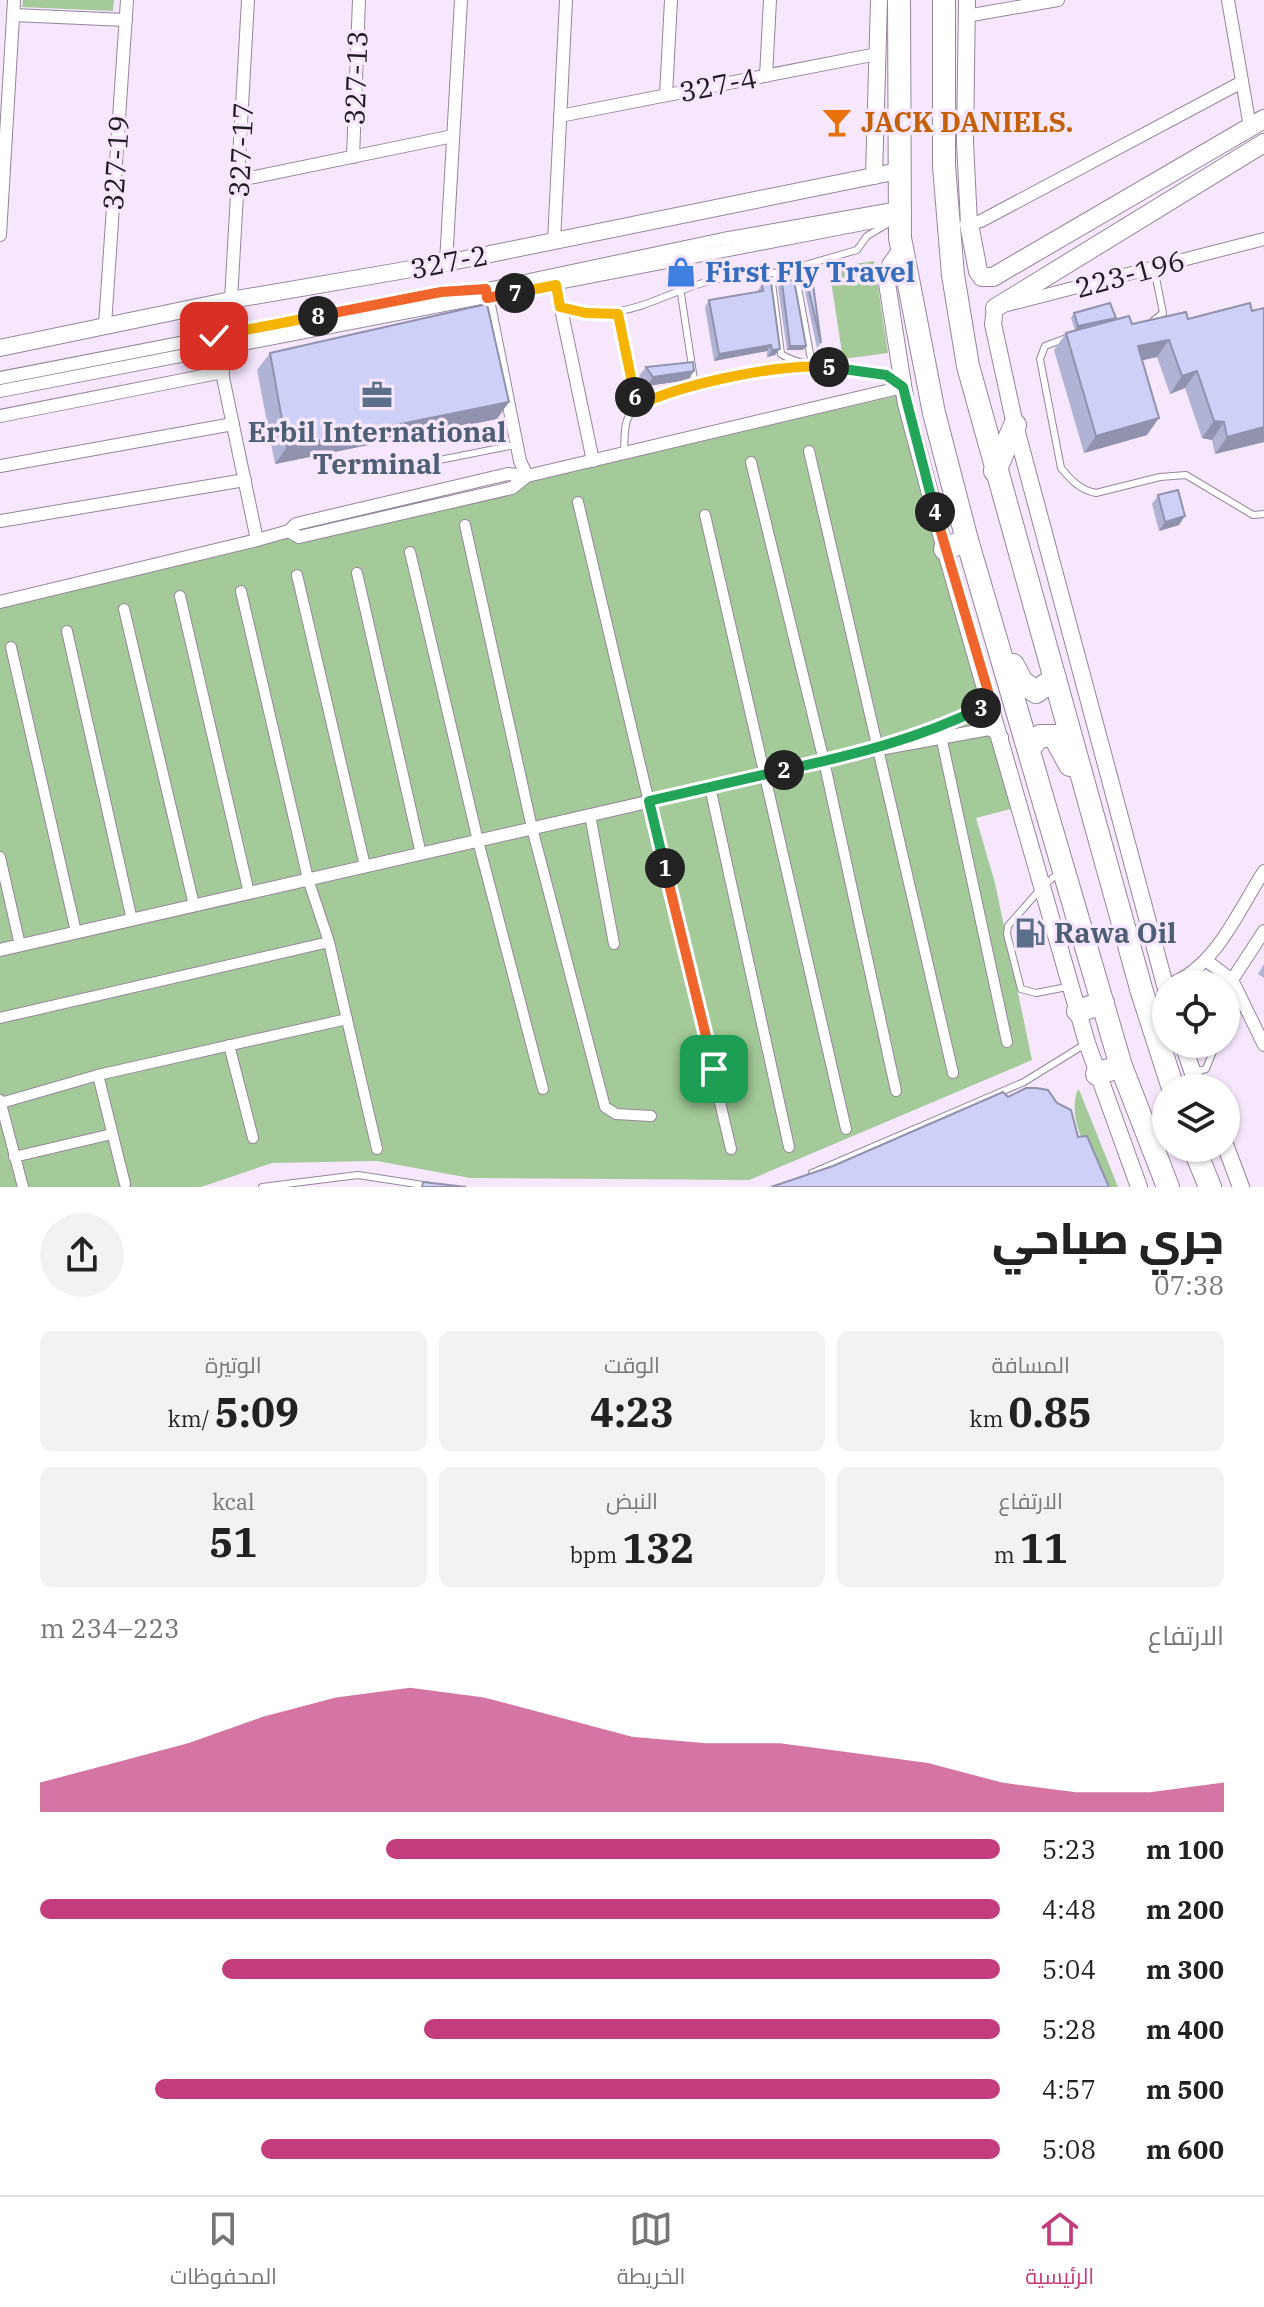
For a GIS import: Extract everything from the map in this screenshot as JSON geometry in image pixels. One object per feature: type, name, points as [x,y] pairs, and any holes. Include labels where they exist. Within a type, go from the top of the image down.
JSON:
[{"type":"highway","points":[[899,0],[898,171],[902,248],[934,413],[967,540],[1121,1066],[1168,1187]]},
{"type":"highway","points":[[944,0],[944,166],[959,224],[968,366],[1142,992],[1168,1074]]},
{"type":"highway","points":[[995,471],[1015,425]]},
{"type":"highway","points":[[945,549],[967,540]]},
{"type":"highway","points":[[993,624],[1029,690],[1044,689],[1055,678]]},
{"type":"highway","points":[[1029,748],[1040,736],[1054,736],[1094,817]]},
{"type":"highway","points":[[1078,1011],[1103,1003]]},
{"type":"highway","points":[[1097,1074],[1121,1066]]},
{"type":"highway","points":[[1200,1162],[1210,1187]]},
{"type":"main road","points":[[959,224],[982,277],[993,277],[1257,123]]},
{"type":"main road","points":[[995,308],[1264,143]]},
{"type":"main road","points":[[1176,171],[1190,188]]},
{"type":"street","points":[[0,235],[14,0]]},
{"type":"street","name":"327-19","points":[[105,325],[127,0]]},
{"type":"street","name":"327-17","points":[[231,300],[248,0]]},
{"type":"street","name":"327-13","points":[[353,157],[359,0]]},
{"type":"street","points":[[446,263],[461,0]]},
{"type":"street","points":[[554,242],[566,0]]},
{"type":"street","points":[[666,95],[671,0]]},
{"type":"street","points":[[766,76],[770,0]]},
{"type":"street","points":[[874,176],[879,0]]},
{"type":"street","points":[[1058,0],[967,8],[965,142],[959,224],[981,221],[1242,82]]},
{"type":"street","points":[[1228,0],[1242,82],[1257,123]]},
{"type":"street","points":[[13,15],[126,20]]},
{"type":"street","name":"327-4","points":[[560,116],[877,54]]},
{"type":"street","points":[[240,180],[453,136]]},
{"type":"street","name":"327-2","points":[[0,348],[231,300],[554,242],[898,171]]},
{"type":"street","points":[[0,378],[486,293],[899,212]]},
{"type":"street","name":"223-196","points":[[995,308],[1264,239]]},
{"type":"street","points":[[902,248],[890,265],[887,283],[903,387],[945,549],[1002,737],[1087,1043],[1139,1187]]},
{"type":"street","points":[[554,279],[593,461]]},
{"type":"street","points":[[486,293],[517,444],[527,476]]},
{"type":"street","points":[[995,308],[993,324],[1015,425],[1163,970]]},
{"type":"street","points":[[215,342],[257,540]]},
{"type":"street","points":[[0,391],[215,342]]},
{"type":"street","points":[[0,416],[223,372]]},
{"type":"street","points":[[0,602],[289,531],[299,537],[512,488],[527,476],[903,387]]},
{"type":"street","points":[[0,466],[233,424]]},
{"type":"street","points":[[809,451],[953,1073]]},
{"type":"street","points":[[751,462],[824,761],[896,1091]]},
{"type":"street","points":[[0,521],[245,480]]},
{"type":"street","points":[[578,502],[731,1149]]},
{"type":"street","points":[[705,515],[767,774],[846,1129]]},
{"type":"street","points":[[465,525],[532,828],[605,1107],[616,1114],[651,1116]]},
{"type":"street","points":[[410,552],[478,841],[543,1089]]},
{"type":"street","points":[[357,573],[421,854]]},
{"type":"street","points":[[297,575],[365,866]]},
{"type":"street","points":[[241,591],[308,879],[329,942],[377,1149]]},
{"type":"street","points":[[180,596],[249,893]]},
{"type":"street","points":[[124,609],[194,905]]},
{"type":"street","points":[[67,631],[132,920]]},
{"type":"street","points":[[11,647],[76,932]]},
{"type":"street","points":[[879,749],[946,725],[983,707],[990,698]]},
{"type":"street","points":[[0,950],[879,749],[989,729],[1002,737]]},
{"type":"street","points":[[941,736],[1007,1042]]},
{"type":"street","points":[[710,787],[789,1147]]},
{"type":"street","points":[[590,815],[614,944]]},
{"type":"street","points":[[0,857],[20,945]]},
{"type":"street","points":[[1196,970],[1207,961],[1264,871]]},
{"type":"street","points":[[1239,970],[1264,931]]},
{"type":"street","points":[[0,1018],[329,942]]},
{"type":"street","points":[[1207,961],[1219,970]]},
{"type":"street","points":[[1142,992],[1152,990]]},
{"type":"street","points":[[1240,996],[1264,1045]]},
{"type":"street","points":[[23,1187],[0,1101],[98,1075],[347,1019]]},
{"type":"street","points":[[229,1045],[253,1138]]},
{"type":"street","points":[[98,1075],[125,1184]]},
{"type":"street","points":[[14,1157],[112,1134]]},
{"type":"street","points":[[1232,1162],[1241,1187]]},
{"type":"lane","points":[[560,307],[586,313],[618,314],[681,294],[710,281],[795,271],[857,250],[867,236],[899,212]]},
{"type":"lane","points":[[1142,322],[1157,319],[1163,313],[1154,268]]},
{"type":"lane","points":[[795,271],[812,365]]},
{"type":"lane","points":[[781,272],[772,283],[781,354],[801,367]]},
{"type":"lane","points":[[681,294],[695,386]]},
{"type":"lane","points":[[618,314],[637,406]]},
{"type":"lane","points":[[1082,335],[1052,341],[1045,346],[1040,359],[1061,468],[1071,480],[1096,493],[1160,477],[1186,475],[1253,515],[1264,514]]},
{"type":"lane","points":[[624,454],[626,420],[637,406],[695,386],[812,365],[886,375],[903,387]]},
{"type":"lane","points":[[409,466],[517,444]]},
{"type":"lane","points":[[1063,870],[1043,886],[1008,926],[1018,985],[1028,993],[1071,986]]},
{"type":"lane","points":[[807,1176],[1024,1082],[1087,1043]]},
{"type":"lane","points":[[262,1187],[358,1175],[436,1187]]},
{"type":"green space","points":[[23,0],[114,0],[113,11],[22,7]]},
{"type":"green space","points":[[874,261],[888,353],[843,359],[829,268]]},
{"type":"green space","points":[[896,396],[1011,809],[976,818],[995,883],[1032,1060],[749,1180],[470,1178],[377,1161],[272,1163],[201,1187],[0,1187],[0,603]]},
{"type":"green space","points":[[1078,1089],[1118,1187],[1106,1187],[1082,1140],[1075,1114]]},
{"type":"building","points":[[812,277],[821,343],[806,278]]},
{"type":"building","points":[[794,280],[806,346],[790,346],[782,282]]},
{"type":"building","points":[[771,282],[780,349],[772,350],[771,345],[719,354],[709,300],[763,291],[762,284]]},
{"type":"building","points":[[1110,303],[1116,318],[1078,326],[1074,313]]},
{"type":"building","points":[[1250,303],[1252,311],[1264,308],[1264,427],[1227,437],[1224,422],[1214,421],[1197,371],[1182,376],[1169,340],[1138,346],[1159,418],[1096,436],[1066,333],[1129,316],[1132,324],[1186,312],[1188,319]]},
{"type":"building","name":"Erbil International Terminal","points":[[487,304],[509,402],[287,447],[270,353]]},
{"type":"building","points":[[693,362],[694,371],[653,377],[646,367]]},
{"type":"building","points":[[1178,490],[1185,516],[1165,522],[1158,495]]},
{"type":"building","points":[[1026,1088],[1048,1090],[1057,1103],[1071,1110],[1078,1137],[1087,1136],[1109,1187],[771,1187],[833,1166],[1003,1092],[1008,1097]]},
{"type":"building","points":[[423,1182],[466,1187],[422,1187]]},
{"type":"place","name":"JACK DANIELS.","points":[[837,122]]},
{"type":"place","name":"First Fly Travel","points":[[681,272]]},
{"type":"place","name":"Erbil International Terminal","points":[[377,395]]},
{"type":"place","name":"Rawa Oil","points":[[1030,933]]},
{"type":"route","points":[[214,336],[441,292],[486,289],[487,298],[556,285],[560,307],[586,313],[618,314],[637,406],[682,388],[812,365],[886,375],[903,387],[945,549],[990,698],[983,707],[946,725],[879,749],[649,801],[714,1069]]}]
